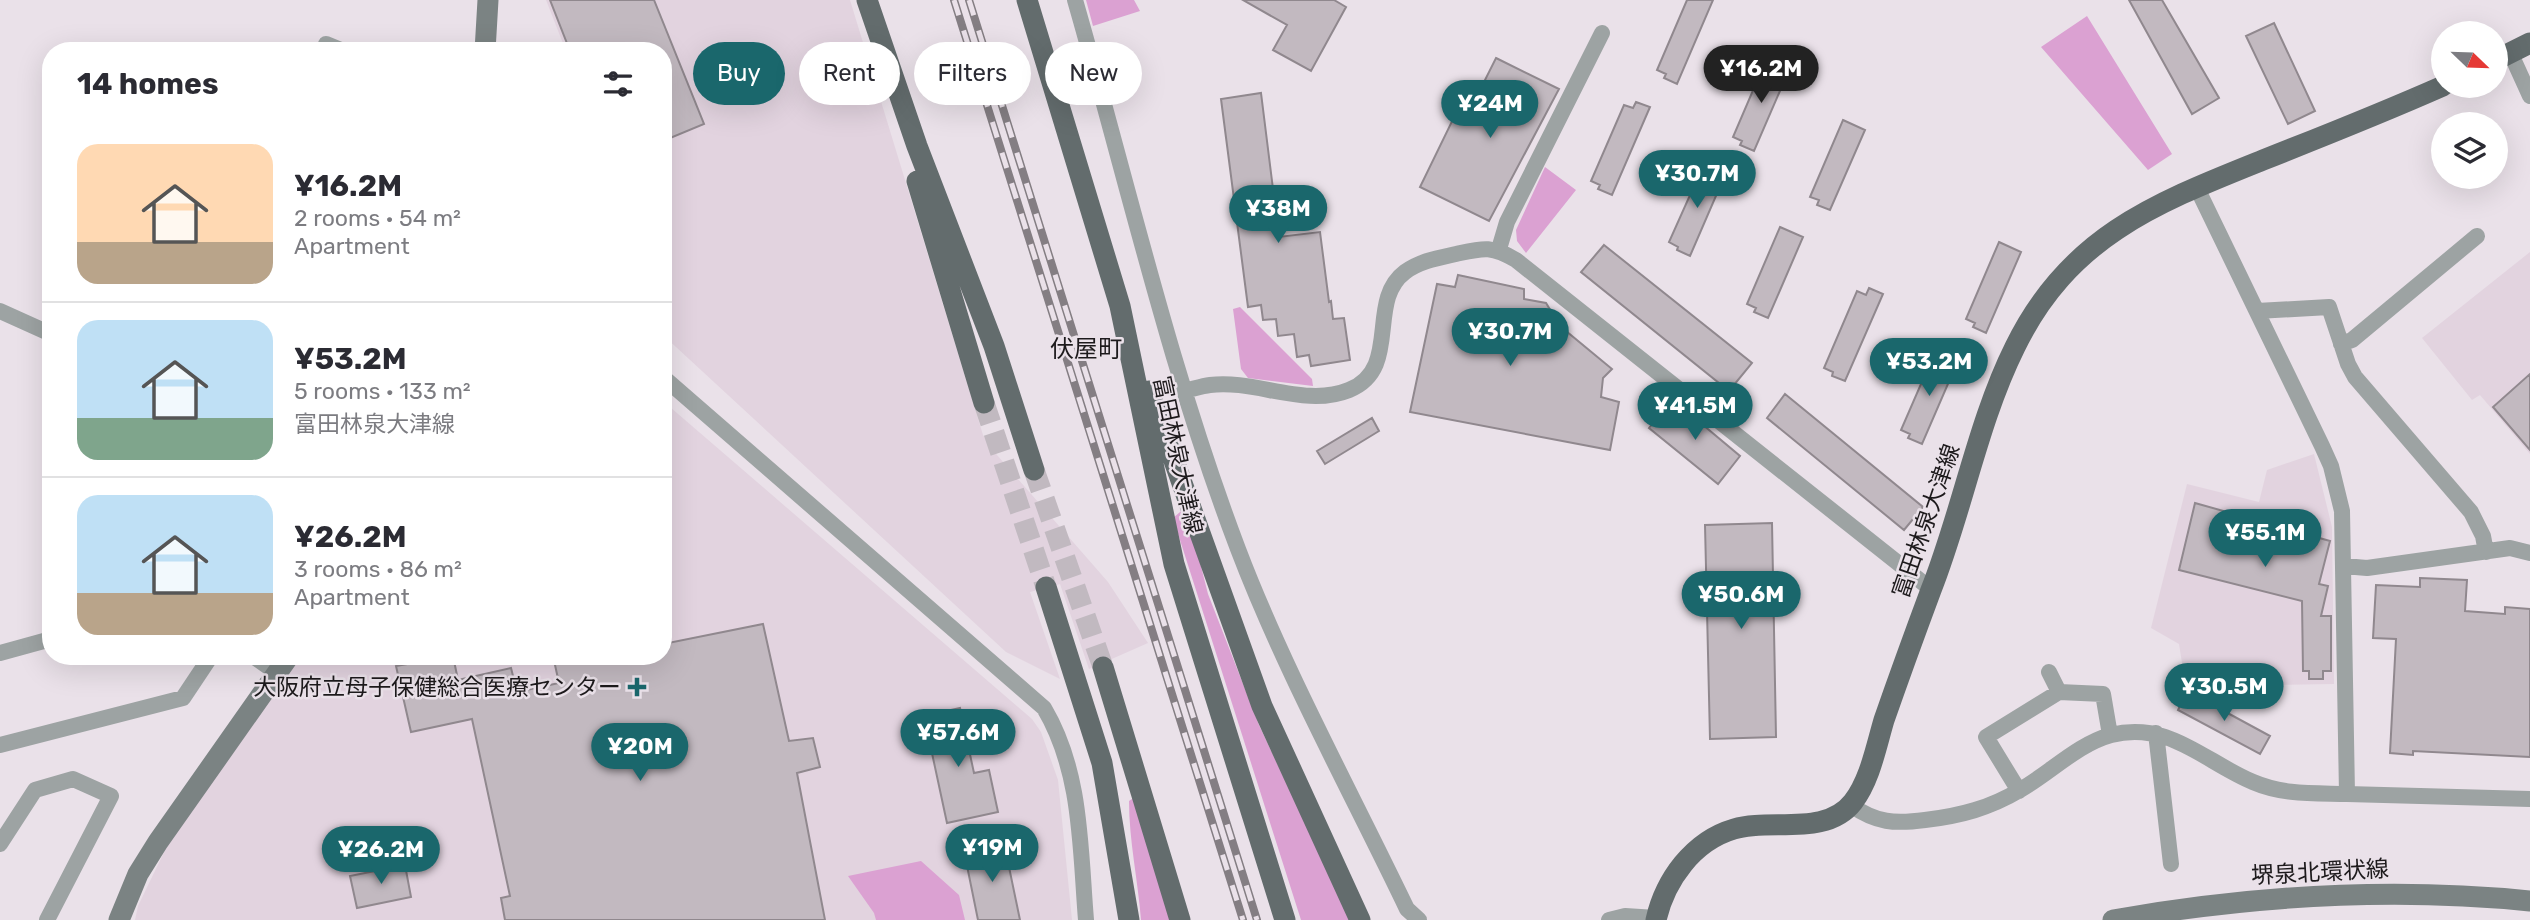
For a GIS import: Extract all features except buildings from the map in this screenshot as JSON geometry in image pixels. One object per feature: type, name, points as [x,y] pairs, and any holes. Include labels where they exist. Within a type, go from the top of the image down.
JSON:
[{"type":"main road","points":[[486,42],[488,0]]},
{"type":"main road","points":[[867,0],[880,42]]},
{"type":"main road","name":"富田林泉大津線","points":[[1027,0],[1120,306],[1174,564],[1284,920]]},
{"type":"main road","points":[[2508,54],[2530,43]]},
{"type":"main road","name":"富田林泉大津線","points":[[1851,805],[1862,787],[2004,373],[2033,314],[2056,283],[2106,235],[2140,213],[2196,186],[2431,91]]},
{"type":"main road","points":[[900,97],[994,346],[1034,470]]},
{"type":"main road","points":[[897,105],[934,242],[985,403]]},
{"type":"main road","points":[[1120,306],[1262,706],[1360,920]]},
{"type":"main road","points":[[1046,587],[1102,763],[1129,920]]},
{"type":"main road","points":[[119,920],[138,874],[158,842],[283,665]]},
{"type":"main road","points":[[1103,667],[1180,920]]},
{"type":"main road","points":[[1656,919],[1682,863],[1701,845],[1734,829],[1828,821],[1851,805]]},
{"type":"main road","name":"堺泉北環状線","points":[[2113,920],[2384,894],[2530,901]]},
{"type":"street","points":[[1075,0],[1173,362],[1238,549],[1269,623],[1408,909],[1419,920]]},
{"type":"street","points":[[1499,249],[1507,222],[1602,33]]},
{"type":"street","points":[[2508,63],[2530,96]]},
{"type":"street","points":[[2196,186],[2331,467],[2342,511],[2347,794]]},
{"type":"street","points":[[2341,344],[2352,340],[2476,236]]},
{"type":"street","points":[[1184,391],[1212,384],[1323,396],[1349,390],[1371,374],[1383,346],[1386,302],[1392,286],[1403,273],[1430,260],[1487,247],[1499,249],[1931,590]]},
{"type":"street","points":[[2257,311],[2329,307],[2355,377],[2470,512],[2483,536],[2486,552]]},
{"type":"street","points":[[0,312],[42,330]]},
{"type":"street","points":[[672,385],[1045,708],[1056,728],[1071,770],[1086,920]]},
{"type":"street","points":[[2344,566],[2367,568],[2510,548],[2530,553]]},
{"type":"street","points":[[0,653],[42,641]]},
{"type":"street","points":[[0,745],[183,698],[205,665]]},
{"type":"street","points":[[2049,672],[2059,692]]},
{"type":"street","points":[[2019,791],[1986,737],[2059,692],[2103,694],[2110,736]]},
{"type":"street","points":[[2156,733],[2171,864]]},
{"type":"street","points":[[1851,805],[1870,819],[1897,824],[1965,815],[2019,791],[2090,745],[2110,736],[2156,733],[2172,737],[2252,782],[2284,792],[2530,799]]},
{"type":"street","points":[[0,844],[35,790],[73,779],[111,796],[47,920]]},
{"type":"street","points":[[1609,920],[1625,916],[1656,919]]},
{"type":"shaded area","points":[[546,0],[850,0],[863,42],[799,42],[799,105],[882,105],[983,435],[997,455],[1108,582],[1148,643],[1089,669],[1060,584],[1030,592],[1060,679],[1006,652],[672,343],[672,42],[562,42]]},
{"type":"shaded area","points":[[1086,0],[1134,0],[1140,11],[1093,26]]},
{"type":"shaded area","points":[[2087,16],[2172,154],[2148,170],[2041,47]]},
{"type":"shaded area","points":[[1545,167],[1576,190],[1526,253],[1517,241],[1516,230]]},
{"type":"shaded area","points":[[2530,252],[2530,454],[2480,395],[2472,400],[2422,338]]},
{"type":"shaded area","points":[[1240,307],[1312,379],[1313,386],[1248,378],[1241,369],[1233,309]]},
{"type":"shaded area","name":"大阪府立母子保健総合医療センター","points":[[672,409],[1032,719],[1041,732],[1058,780],[1072,920],[135,920],[138,906],[167,846],[295,665],[672,665]]},
{"type":"shaded area","points":[[2314,454],[2332,527],[2334,684],[2269,685],[2266,693],[2193,676],[2183,669],[2179,644],[2151,628],[2187,484],[2259,502],[2267,470]]},
{"type":"shaded area","points":[[1186,507],[1208,594],[1259,725],[1351,920],[1301,920],[1173,518]]},
{"type":"shaded area","points":[[1135,797],[1171,920],[1141,920],[1129,816],[1129,801]]},
{"type":"shaded area","points":[[921,861],[959,895],[965,920],[876,920],[848,876]]},
{"type":"tunnel","points":[[984,403],[1046,587]]},
{"type":"tunnel","points":[[1034,470],[1103,667]]},
{"type":"railway","points":[[954,0],[1243,920]]},
{"type":"railway","points":[[969,0],[1257,920]]},
{"type":"place","name":"大阪府立母子保健総合医療センター","points":[[637,687]]},
{"type":"district","name":"伏屋町","points":[[1086,349]]}]
